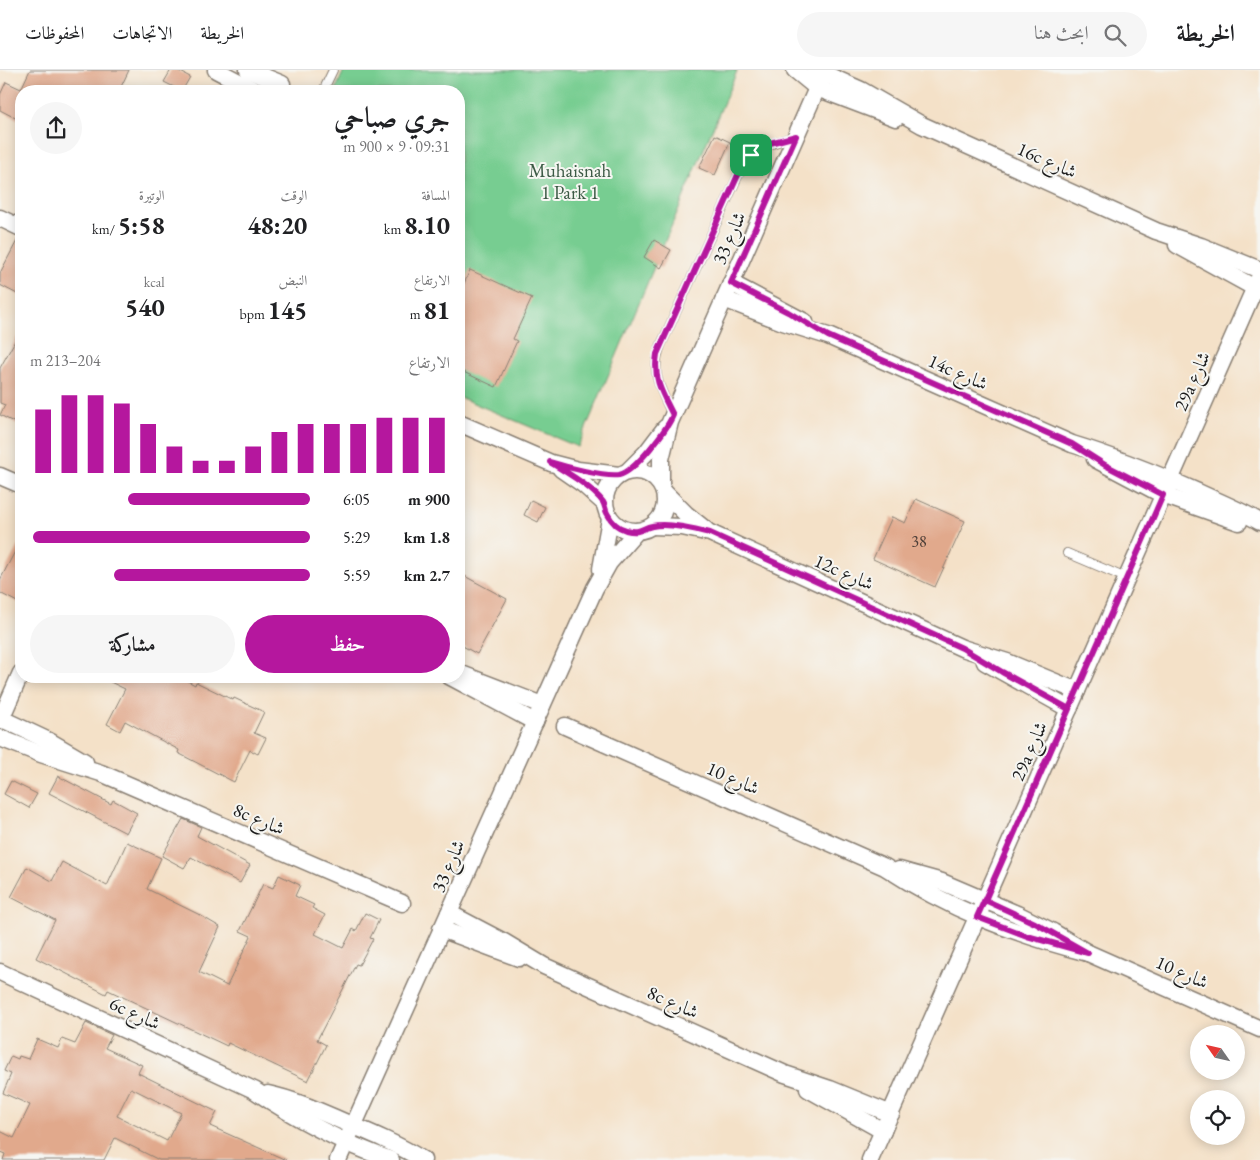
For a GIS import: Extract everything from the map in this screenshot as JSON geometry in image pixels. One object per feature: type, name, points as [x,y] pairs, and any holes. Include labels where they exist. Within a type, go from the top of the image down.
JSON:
[{"type":"street","points":[[216,70],[245,85]]},
{"type":"street","points":[[248,70],[283,82]]},
{"type":"street","name":"16c شارع","points":[[795,70],[821,75],[877,112],[922,125],[1156,231],[1201,246],[1260,270]]},
{"type":"street","name":"شارع 33","points":[[663,489],[661,459],[671,419],[821,75]]},
{"type":"street","points":[[0,218],[15,225]]},
{"type":"street","name":"16c شارع","points":[[1156,231],[1196,256],[1257,282]]},
{"type":"street","name":"29a شارع","points":[[870,1160],[1257,282]]},
{"type":"street","name":"14c شارع","points":[[731,283],[788,312],[828,336]]},
{"type":"street","name":"14c شارع","points":[[724,299],[783,322],[828,336],[1072,444],[1170,480],[1260,522]]},
{"type":"street","name":"شارع 33","points":[[624,473],[646,453],[671,419]]},
{"type":"street","points":[[465,426],[550,462],[578,470],[624,473],[638,470],[647,472],[655,478],[663,489],[664,511],[652,526],[645,530],[627,530],[618,526],[610,519],[604,503],[573,477],[550,462]]},
{"type":"street","name":"14c شارع","points":[[1072,444],[1105,465],[1163,495],[1260,529]]},
{"type":"street","points":[[604,503],[606,492],[611,482],[624,473]]},
{"type":"street","points":[[0,476],[15,482]]},
{"type":"street","name":"12c شارع","points":[[663,489],[686,514],[710,533]]},
{"type":"street","name":"شارع 33","points":[[595,588],[605,554],[610,519]]},
{"type":"street","name":"12c شارع","points":[[652,526],[682,527],[710,533],[962,648],[1069,709]]},
{"type":"street","name":"شارع 33","points":[[338,1160],[595,588],[613,558],[637,531]]},
{"type":"street","name":"12c شارع","points":[[962,648],[1007,662],[1077,691]]},
{"type":"street","points":[[465,675],[542,705]]},
{"type":"street","points":[[0,719],[16,683]]},
{"type":"street","points":[[462,683],[535,722]]},
{"type":"street","name":"8c شارع","points":[[0,719],[49,741],[101,773]]},
{"type":"street","name":"شارع 10","points":[[565,726],[885,867],[934,896],[977,917],[1027,936],[1088,953]]},
{"type":"street","name":"8c شارع","points":[[0,738],[41,754],[101,773],[402,903]]},
{"type":"street","name":"شارع 10","points":[[885,867],[942,882],[985,900],[1035,923],[1088,953],[1260,1029]]},
{"type":"street","name":"8c شارع","points":[[449,913],[544,966]]},
{"type":"street","name":"8c شارع","points":[[441,929],[500,952],[544,966],[785,1074],[830,1089],[890,1114]]},
{"type":"street","name":"6c شارع","points":[[0,972],[254,1090],[302,1120],[346,1143],[391,1160]]},
{"type":"street","name":"8c شارع","points":[[785,1074],[883,1131]]},
{"type":"street","name":"6c شارع","points":[[254,1090],[292,1100],[385,1140],[423,1160]]},
{"type":"lane","points":[[326,85],[333,70]]},
{"type":"lane","points":[[671,419],[658,385],[656,375],[657,354],[743,165],[760,148],[770,143],[796,136]]},
{"type":"lane","points":[[1067,553],[1126,578]]},
{"type":"green space","name":"Muhaisnah 1 Park 1","points":[[344,70],[737,71],[578,447],[465,400],[465,85],[338,85]]},
{"type":"building","points":[[30,70],[129,70],[122,85],[23,85]]},
{"type":"building","points":[[171,70],[177,70],[190,77],[185,85],[170,85],[164,82]]},
{"type":"building","points":[[6,82],[15,86],[15,118],[0,110],[0,95]]},
{"type":"building","points":[[715,135],[730,142],[715,175],[699,168]]},
{"type":"building","points":[[654,240],[671,250],[661,268],[644,257]]},
{"type":"building","points":[[15,245],[15,293],[0,285],[0,273]]},
{"type":"building","points":[[470,270],[532,298],[513,339],[517,341],[496,387],[465,373],[465,281]]},
{"type":"building","points":[[15,341],[15,423],[0,415],[5,405],[0,403],[0,368]]},
{"type":"building","points":[[916,499],[965,521],[935,587],[873,559],[892,517],[905,523]]},
{"type":"building","points":[[531,500],[545,507],[538,522],[524,515]]},
{"type":"building","points":[[15,551],[15,601],[0,593],[0,580]]},
{"type":"building","points":[[465,576],[507,599],[477,654],[465,647]]},
{"type":"building","points":[[113,683],[191,683],[195,685],[198,683],[264,712],[254,733],[266,738],[258,754],[250,750],[234,782],[178,753],[179,750],[125,721],[120,731],[107,724],[125,689]]},
{"type":"building","points":[[58,776],[111,804],[113,800],[137,813],[126,833],[49,793]]},
{"type":"building","points":[[11,781],[37,794],[29,808],[4,794]]},
{"type":"building","points":[[183,819],[201,827],[197,836],[250,865],[240,883],[191,857],[184,868],[162,856]]},
{"type":"building","points":[[127,842],[161,858],[147,889],[220,927],[199,972],[227,986],[251,936],[240,931],[263,884],[273,888],[279,875],[300,885],[295,896],[314,905],[312,908],[325,915],[315,934],[343,948],[353,929],[356,931],[365,913],[379,920],[370,938],[373,939],[359,965],[356,964],[317,1040],[326,1045],[308,1081],[228,1043],[227,1046],[108,990],[106,994],[36,958],[55,920],[11,897],[27,867],[52,881],[62,862],[107,886]]},
{"type":"building","points":[[86,1023],[112,1035],[105,1048],[142,1065],[138,1073],[217,1112],[210,1126],[286,1160],[159,1160],[115,1138],[104,1160],[3,1160],[5,1154],[0,1152],[0,1131],[14,1138],[30,1105],[3,1093],[11,1074],[4,1071],[11,1056],[18,1059],[19,1056],[28,1059],[37,1039],[58,1048],[62,1039],[75,1044]],"holes":[[[131,1088],[181,1113],[167,1141],[117,1116]]]},
{"type":"route","points":[[751,155],[738,175],[657,354],[655,364],[656,375],[658,385],[673,415],[670,422],[646,453],[628,471],[619,475],[578,470],[550,462],[595,494],[604,503],[610,519],[618,526],[627,530],[637,531],[645,530],[652,526],[682,527],[710,533],[962,648],[1069,709],[985,900],[1035,923],[1088,953],[1027,936],[977,917],[1041,773],[1163,495],[1105,465],[1072,444],[828,336],[788,312],[731,283],[796,136],[770,143],[751,155]]}]
